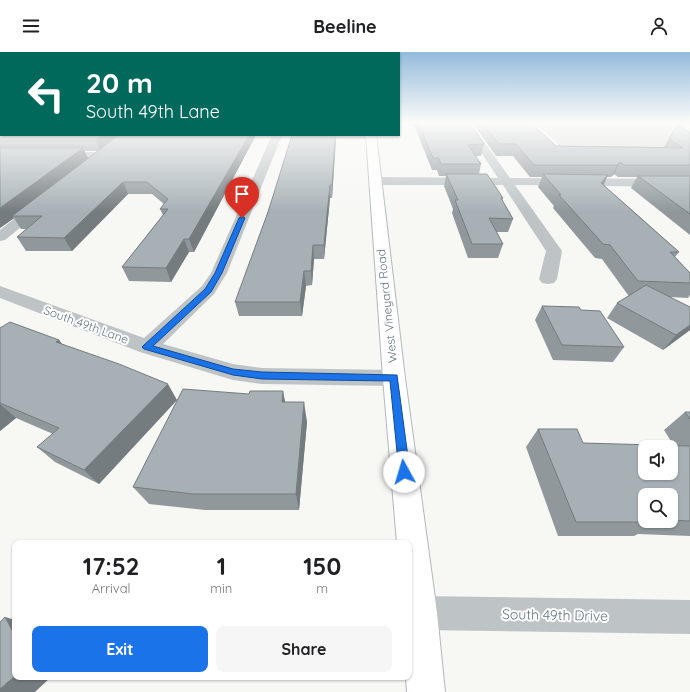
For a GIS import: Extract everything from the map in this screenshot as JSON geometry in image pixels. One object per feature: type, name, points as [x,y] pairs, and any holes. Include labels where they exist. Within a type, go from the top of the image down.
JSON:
[{"type":"street","points":[[85,169],[107,152]]},
{"type":"street","points":[[147,347],[208,290],[219,273],[270,152]]},
{"type":"street","name":"West Vineyard Road","points":[[372,152],[394,378],[412,540]]},
{"type":"street","points":[[485,152],[554,250],[548,280]]},
{"type":"street","points":[[0,155],[103,155]]},
{"type":"street","points":[[375,181],[690,183]]},
{"type":"street","points":[[0,237],[50,197]]},
{"type":"street","name":"South 49th Lane","points":[[5,299],[147,347],[233,372],[262,376],[394,378]]},
{"type":"street","name":"West Vineyard Road","points":[[412,541],[420,614],[426,692]]},
{"type":"street","name":"South 49th Drive","points":[[420,614],[690,617]]},
{"type":"building","points":[[0,152],[78,152],[0,208]]},
{"type":"building","points":[[97,152],[239,152],[189,239],[184,239],[166,268],[122,267],[168,209],[160,209],[168,199],[147,182],[123,182],[64,238],[17,237],[42,216],[12,216]]},
{"type":"building","points":[[287,152],[334,152],[332,185],[330,185],[324,245],[313,245],[311,271],[304,271],[300,302],[235,302],[268,212]]},
{"type":"building","points":[[430,152],[473,152],[481,164],[441,164],[439,158],[433,158]]},
{"type":"building","points":[[523,152],[690,152],[690,165],[624,165],[620,162],[617,165],[534,165]]},
{"type":"building","points":[[446,174],[487,174],[503,198],[501,198],[513,219],[489,218],[503,244],[472,244],[455,200],[458,200]]},
{"type":"building","points":[[543,174],[608,175],[601,183],[679,252],[670,252],[690,273],[690,283],[638,281],[610,245],[603,244],[559,195],[561,195]]},
{"type":"building","points":[[638,176],[690,176],[690,214]]},
{"type":"building","points":[[646,285],[690,307],[690,325],[676,335],[617,303]]},
{"type":"building","points":[[542,306],[579,307],[581,310],[600,311],[624,347],[562,345]]},
{"type":"building","points":[[10,322],[59,340],[56,342],[119,364],[168,384],[84,470],[37,447],[59,428],[0,403],[0,328]]},
{"type":"building","points":[[183,389],[249,394],[250,391],[283,391],[282,402],[304,402],[296,494],[193,494],[133,487]]},
{"type":"building","points":[[685,412],[690,412],[690,419]]},
{"type":"building","points":[[538,429],[577,429],[583,443],[638,445],[638,480],[678,480],[678,446],[690,446],[690,521],[678,520],[678,488],[638,488],[638,522],[576,522]]},
{"type":"building","points":[[5,617],[12,630],[12,679],[0,689],[0,622]]},
{"type":"route","points":[[242,218],[219,273],[208,290],[147,347],[233,372],[262,376],[394,378],[404,472]]}]
